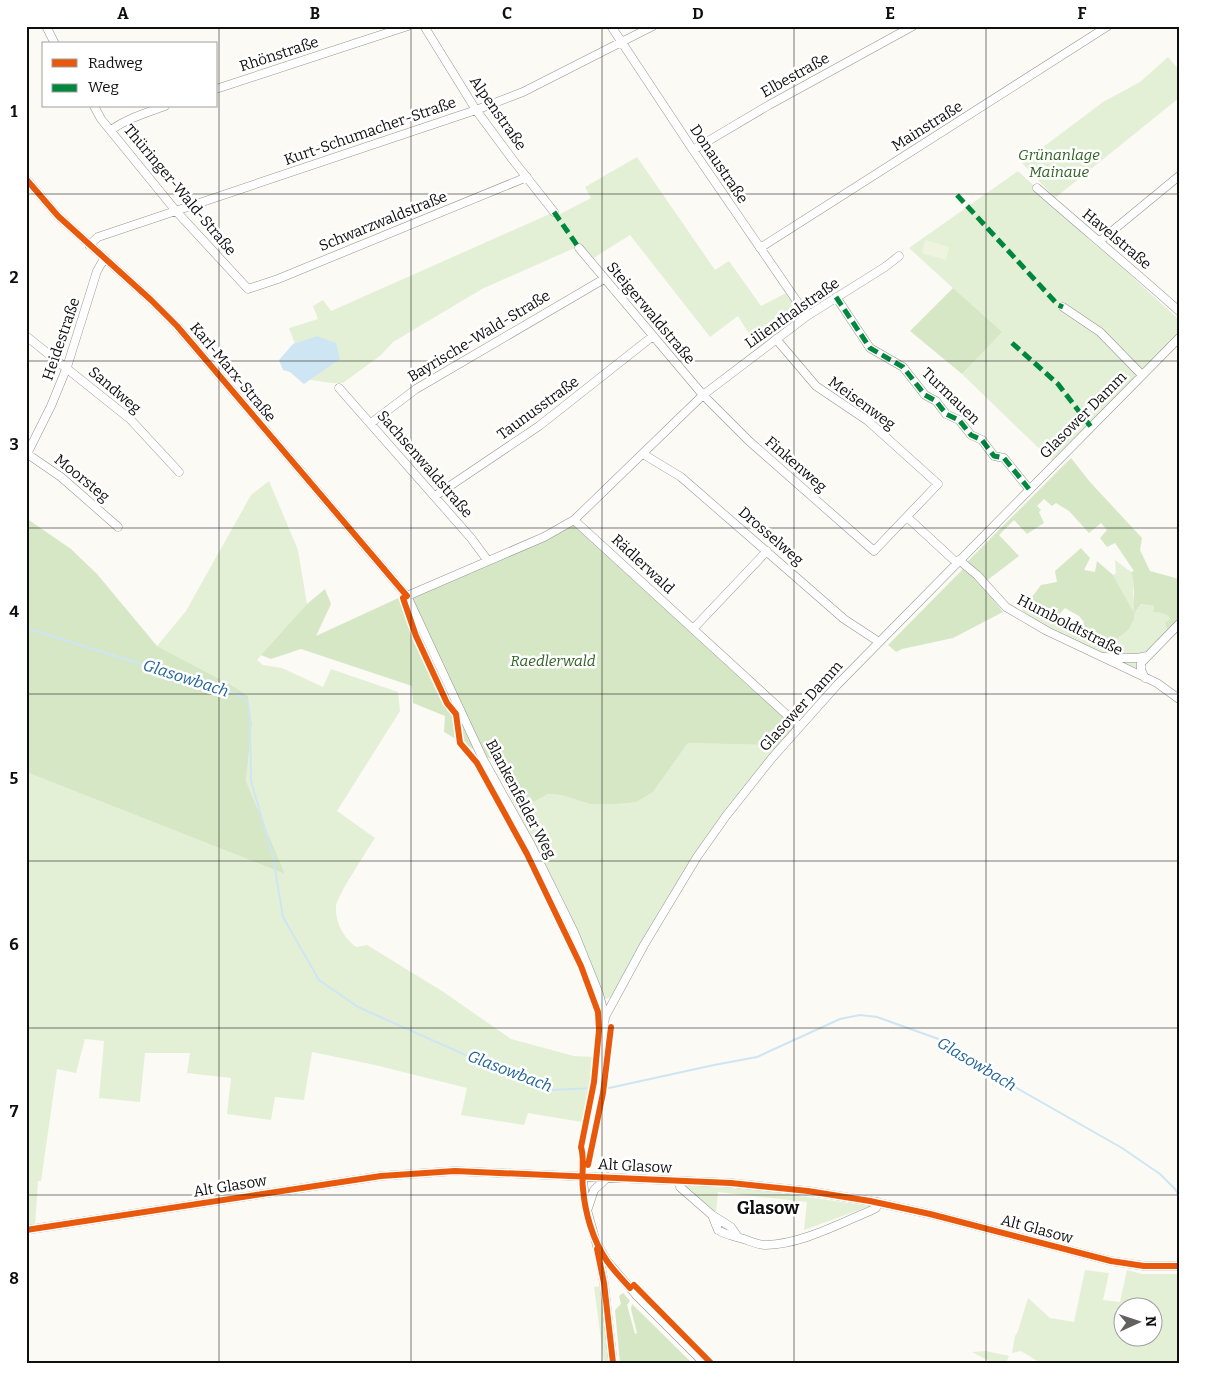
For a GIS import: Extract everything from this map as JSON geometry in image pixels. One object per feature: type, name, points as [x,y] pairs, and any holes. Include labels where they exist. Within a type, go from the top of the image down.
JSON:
[{"type":"street","points":[[46,26],[55,42]]},
{"type":"street","name":"Rhönstraße","points":[[218,88],[408,26]]},
{"type":"street","name":"Alpenstraße","points":[[424,26],[476,110],[554,212]]},
{"type":"street","name":"Donaustraße","points":[[611,26],[620,43],[807,316]]},
{"type":"street","name":"Kurt-Schumacher-Straße","points":[[89,245],[98,238],[476,110],[523,92],[653,26]]},
{"type":"street","name":"Elbestraße","points":[[693,150],[769,105],[913,26]]},
{"type":"street","name":"Mainstraße","points":[[760,248],[1108,26]]},
{"type":"street","name":"Thüringer-Wald-Straße","points":[[95,108],[176,211],[248,289]]},
{"type":"street","points":[[111,130],[138,115],[159,108]]},
{"type":"street","name":"Schwarzwaldstraße","points":[[248,289],[278,279],[527,176]]},
{"type":"street","points":[[1100,241],[1179,176]]},
{"type":"street","name":"Karl-Marx-Straße","points":[[26,179],[50,208],[177,326],[407,596]]},
{"type":"street","name":"Havelstraße","points":[[1037,188],[1179,311]]},
{"type":"street","name":"Steigerwaldstraße","points":[[579,248],[703,395]]},
{"type":"street","name":"Lilienthalstraße","points":[[407,596],[544,537],[574,520],[703,395],[807,316],[885,267],[899,256]]},
{"type":"street","name":"Heidestraße","points":[[27,453],[51,406],[67,367],[85,315],[97,272],[104,259]]},
{"type":"street","name":"Bayrische-Wald-Straße","points":[[371,423],[416,389],[604,279]]},
{"type":"street","name":"Turmauen","points":[[836,297],[870,348],[903,368],[925,394],[936,401],[946,414],[959,420],[970,435],[982,440],[994,456],[1004,458],[1029,489]]},
{"type":"street","points":[[1063,307],[1100,332],[1142,375]]},
{"type":"street","name":"Sandweg","points":[[26,336],[130,419],[179,472]]},
{"type":"street","name":"Taunusstraße","points":[[435,496],[539,426],[653,336]]},
{"type":"street","name":"Glasower Damm","points":[[596,1242],[587,1210],[582,1176],[583,1162],[598,1092],[605,1017],[644,945],[697,857],[747,789],[799,726],[879,642],[1179,338]]},
{"type":"street","name":"Meisenweg","points":[[776,339],[816,386],[868,421],[938,484],[907,517]]},
{"type":"street","name":"Sachsenwaldstraße","points":[[339,388],[435,496],[488,561]]},
{"type":"street","name":"Finkenweg","points":[[703,395],[750,441],[874,551],[907,517]]},
{"type":"street","name":"Moorsteg","points":[[27,453],[61,477],[118,527]]},
{"type":"street","name":"Drosselweg","points":[[643,454],[681,477],[844,619],[879,642]]},
{"type":"street","name":"Humboldtstraße","points":[[907,517],[958,562],[977,575],[1006,608],[1046,631],[1157,683],[1179,699]]},
{"type":"street","name":"Rädlerwald","points":[[574,520],[799,726]]},
{"type":"street","points":[[693,629],[767,551]]},
{"type":"street","name":"Blankenfelder Weg","points":[[407,596],[483,759],[531,845],[570,924],[588,963],[605,1017]]},
{"type":"street","points":[[1145,678],[1141,670],[1141,662],[1179,624]]},
{"type":"street","points":[[1100,657],[1137,658],[1147,656]]},
{"type":"street","name":"Alt Glasow","points":[[26,1230],[403,1173],[455,1171],[757,1185],[808,1191],[877,1202],[930,1214],[1111,1261],[1144,1266],[1179,1266]]},
{"type":"street","points":[[587,1210],[594,1190],[608,1177]]},
{"type":"street","name":"Alt Glasow","points":[[680,1181],[680,1187],[712,1215],[718,1230],[729,1236],[738,1237],[756,1244],[767,1245],[798,1239],[870,1211],[876,1208],[877,1202]]},
{"type":"street","points":[[596,1242],[607,1261],[637,1296],[704,1363]]},
{"type":"street","points":[[596,1242],[604,1282],[613,1363]]},
{"type":"street","points":[[604,1282],[620,1276]]},
{"type":"green space","name":"Grünanlage Mainaue","points":[[1168,57],[1179,70],[1179,98],[1055,198],[1022,163],[1103,102],[1140,82]]},
{"type":"green space","points":[[637,157],[715,270],[729,261],[761,306],[788,292],[803,315],[757,347],[738,316],[710,337],[630,235],[592,259],[579,246],[482,289],[393,342],[381,355],[343,383],[311,380],[306,374],[289,328],[318,319],[313,306],[323,300],[331,311],[552,213],[558,215],[591,198],[585,187]]},
{"type":"green space","points":[[1018,171],[1179,320],[1179,333],[1052,461],[962,374],[1001,332],[909,248]]},
{"type":"green space","points":[[925,240],[949,247],[946,260],[922,253]]},
{"type":"green space","points":[[953,288],[1002,332],[962,374],[910,331]]},
{"type":"green space","points":[[1071,458],[1090,482],[1142,538],[1140,550],[1150,571],[1179,579],[1179,622],[1172,629],[1167,629],[1165,623],[1170,619],[1167,615],[1153,612],[1154,606],[1141,604],[1134,614],[1134,619],[1129,629],[1120,637],[1103,646],[1094,644],[1079,634],[1084,622],[1079,616],[1065,608],[1052,622],[1022,610],[1041,585],[1057,582],[1055,571],[1081,548],[1090,558],[1084,570],[1095,572],[1097,561],[1113,575],[1134,613],[1134,586],[1131,572],[1134,571],[1115,543],[1107,547],[1100,538],[1107,530],[1101,523],[1089,533],[1069,511],[1056,503],[1052,506],[1044,499],[1037,506],[1041,510],[1039,512],[1044,523],[1027,534],[1014,520],[999,535],[1019,556],[985,582],[966,563]]},
{"type":"green space","points":[[269,481],[298,550],[307,604],[257,660],[263,665],[282,668],[323,687],[331,669],[398,692],[400,711],[337,811],[375,838],[353,872],[338,901],[336,912],[338,924],[347,939],[356,947],[367,945],[442,991],[511,1039],[574,1056],[595,1057],[582,1122],[528,1113],[524,1125],[461,1115],[467,1088],[375,1065],[312,1052],[304,1100],[275,1097],[271,1120],[227,1114],[231,1078],[187,1073],[190,1053],[145,1053],[140,1102],[99,1098],[104,1041],[85,1039],[76,1073],[57,1069],[41,1181],[38,1181],[35,1226],[26,1227],[26,772],[285,874],[246,781],[252,724],[248,696],[235,687],[157,646],[186,611],[251,495]]},
{"type":"green space","points":[[26,518],[71,549],[97,574],[157,646],[235,687],[248,696],[252,724],[246,781],[285,874],[26,772]]},
{"type":"green space","name":"Raedlerwald","points":[[575,523],[795,727],[772,754],[773,748],[769,745],[688,743],[653,792],[636,802],[590,804],[561,795],[548,794],[518,811],[492,760],[444,732],[445,716],[413,703],[412,686],[301,649],[271,659],[261,655],[307,604],[325,589],[331,604],[316,636],[405,595]]},
{"type":"green space","points":[[1115,560],[1131,572],[1135,581],[1133,592],[1135,613],[1141,604],[1154,606],[1153,612],[1162,613],[1169,617],[1172,629],[1139,667],[1135,669],[1027,618],[1022,610],[1079,634],[1094,644],[1103,646],[1120,637],[1129,629],[1134,614],[1113,575],[1116,573]]},
{"type":"green space","points":[[963,569],[975,576],[1003,612],[953,638],[896,652],[888,645]]},
{"type":"green space","points":[[688,743],[769,745],[773,748],[772,754],[716,827],[612,997],[605,999],[582,940],[518,811],[548,794],[561,795],[590,804],[653,792]]},
{"type":"green space","points":[[686,1185],[758,1190],[870,1206],[804,1230],[807,1202],[718,1192],[716,1212],[686,1189]]},
{"type":"green space","points":[[1085,1270],[1109,1273],[1103,1300],[1112,1301],[1112,1346],[1162,1346],[1162,1296],[1121,1296],[1127,1270],[1142,1274],[1179,1274],[1179,1363],[1040,1363],[1021,1351],[1012,1353],[1015,1336],[1028,1298],[1050,1318],[1074,1322]]},
{"type":"green space","points":[[602,1286],[611,1363],[604,1363],[594,1287]]},
{"type":"green space","points":[[623,1293],[630,1301],[627,1305],[635,1334],[637,1333],[631,1309],[632,1304],[692,1363],[620,1363],[615,1310],[621,1304],[619,1296]]},
{"type":"green space","points":[[986,1351],[1009,1356],[1006,1363],[993,1363],[972,1352]]},
{"type":"water","points":[[317,336],[336,343],[340,359],[304,384],[290,372],[283,370],[279,360],[293,344]]},
{"type":"waterway","name":"Glasowbach","points":[[26,628],[237,694],[248,702],[251,781],[273,857],[283,917],[319,980],[358,1007],[535,1086],[550,1090],[596,1088]]},
{"type":"waterway","name":"Glasowbach","points":[[601,1088],[609,1088],[757,1057],[840,1019],[860,1015],[877,1017],[944,1041],[1001,1079],[1122,1148],[1160,1174],[1175,1189],[1179,1196]]},
{"type":"marked path","points":[[957,195],[1058,305],[1063,307]]},
{"type":"marked path","points":[[554,212],[579,248]]},
{"type":"marked path","points":[[836,297],[870,348],[903,367],[925,395],[936,401],[946,414],[959,420],[971,435],[982,440],[994,456],[1004,458],[1029,489]]},
{"type":"marked path","points":[[1012,343],[1058,384],[1091,427]]},
{"type":"cycle path","points":[[26,179],[58,216],[177,326],[407,596],[403,598],[416,636],[447,703],[456,714],[460,743],[477,763],[527,854],[581,966],[598,1012],[599,1030],[594,1082],[581,1147],[584,1198],[590,1226],[602,1253],[630,1288]]},
{"type":"cycle path","points":[[588,1165],[603,1093],[611,1027]]},
{"type":"cycle path","points":[[26,1230],[381,1176],[455,1171],[731,1183],[808,1191],[870,1201],[930,1214],[1111,1261],[1144,1266],[1179,1266]]},
{"type":"cycle path","points":[[597,1249],[604,1283],[613,1363]]},
{"type":"cycle path","points":[[634,1285],[711,1363]]},
{"type":"district","name":"Glasow","points":[[768,1208]]}]
